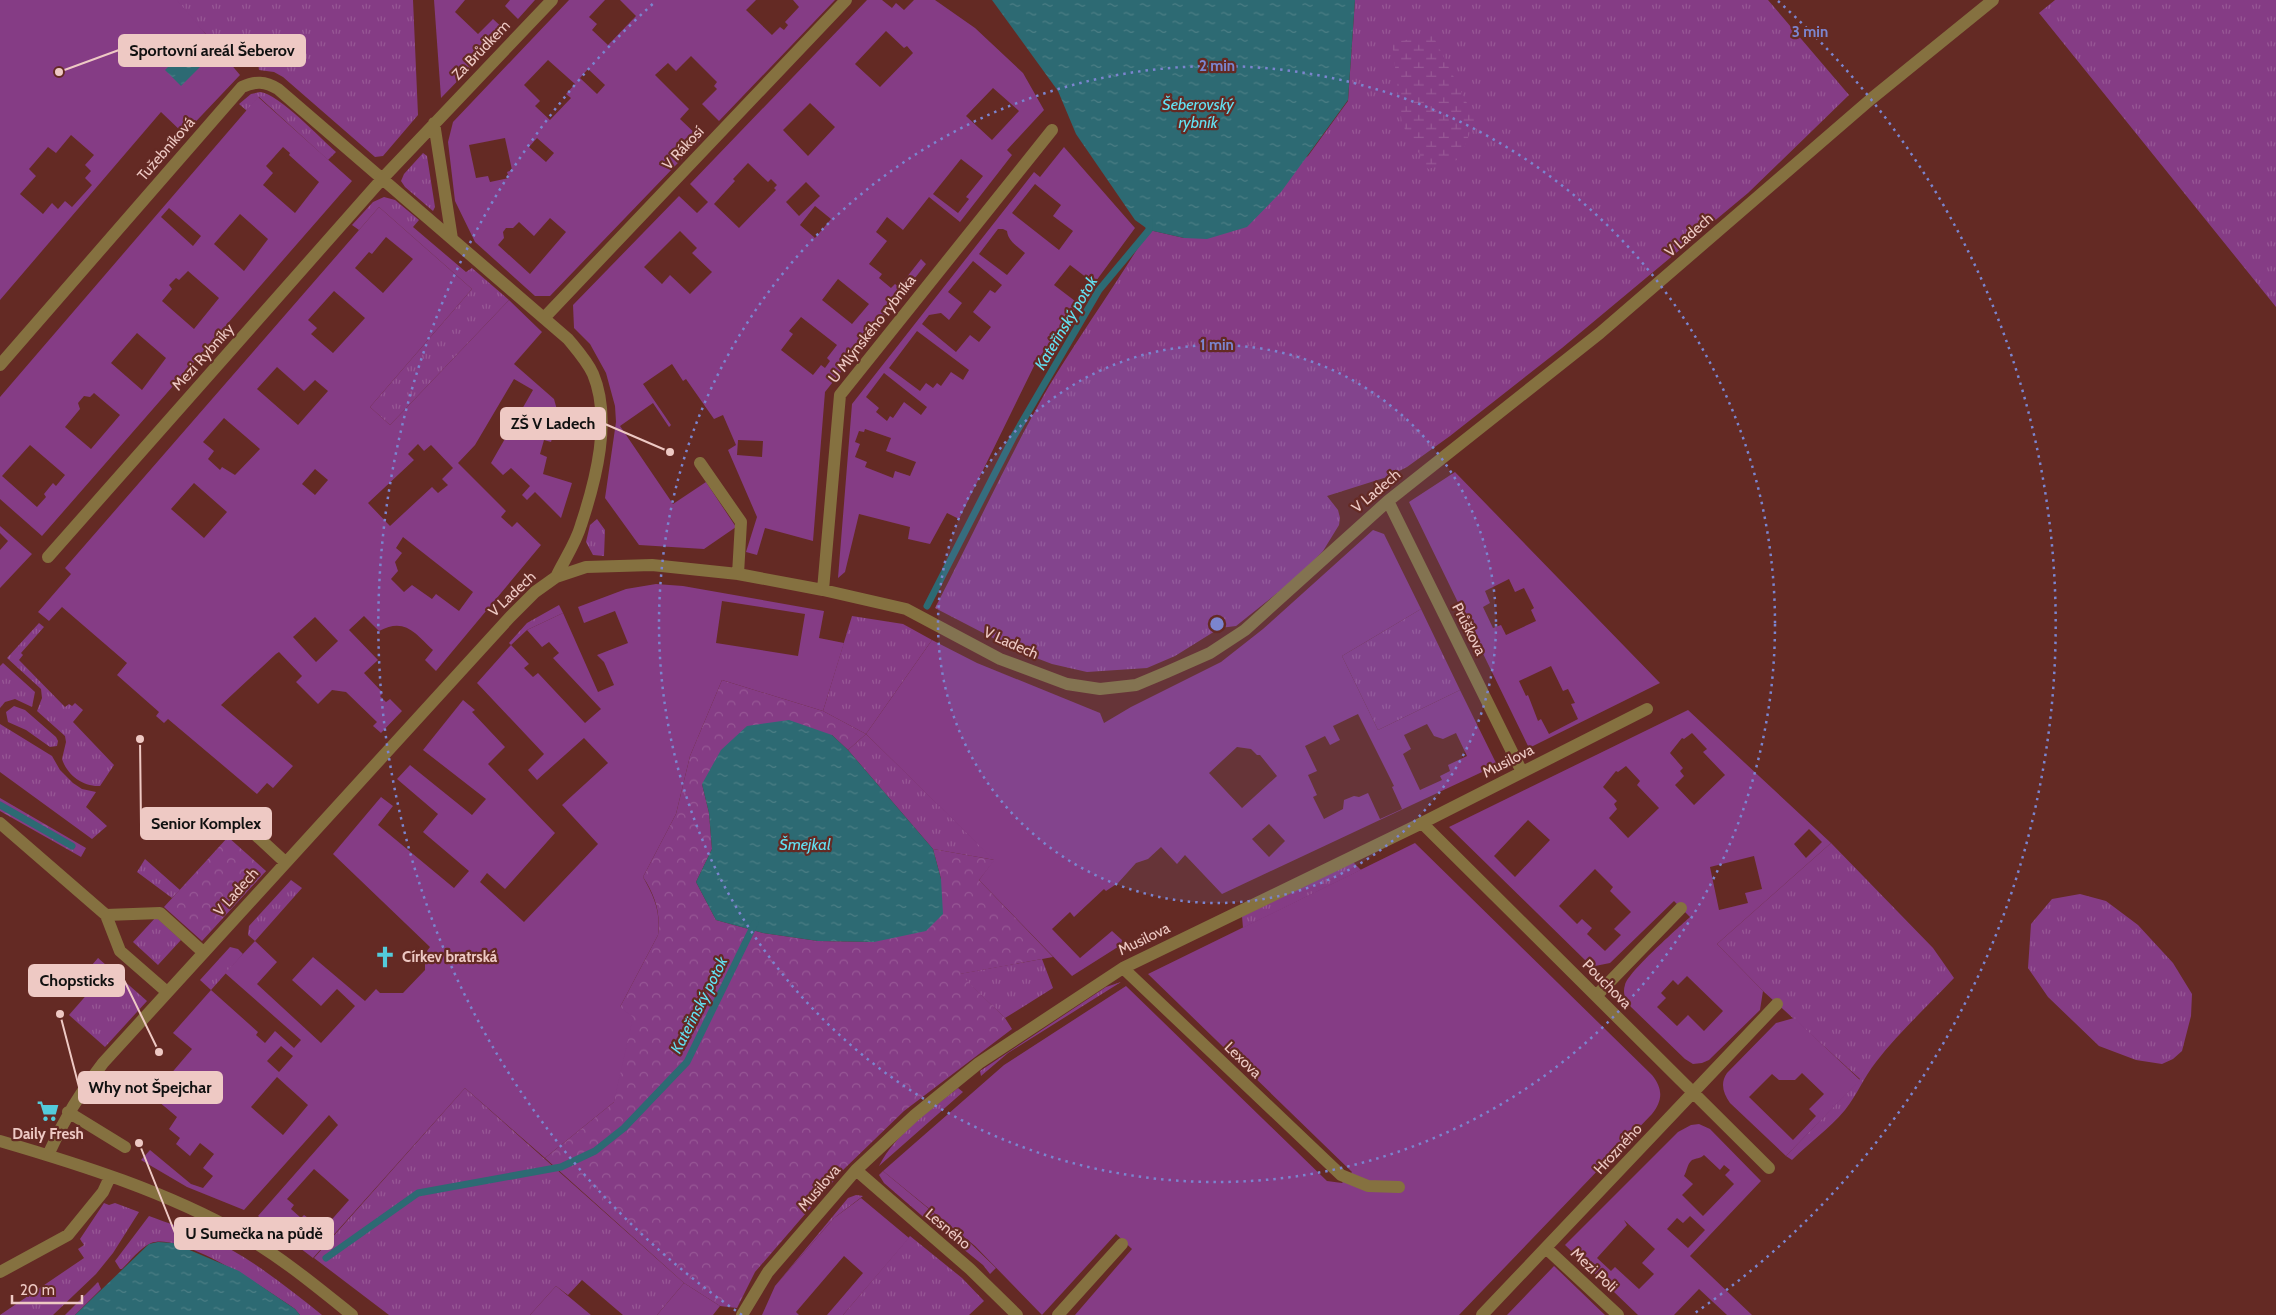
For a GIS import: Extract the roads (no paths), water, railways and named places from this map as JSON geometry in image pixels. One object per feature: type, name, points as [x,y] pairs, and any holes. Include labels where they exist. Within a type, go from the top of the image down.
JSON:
[{"type":"street","name":"Za Brůdkem","points":[[434,123],[552,0]]},
{"type":"street","name":"V Rákosí","points":[[544,318],[846,0]]},
{"type":"street","name":"V Ladech","points":[[48,1155],[68,1112],[84,1086],[103,1063],[510,617],[535,592],[556,577],[586,567],[635,565],[738,574],[823,590],[906,609],[1000,659],[1067,684],[1100,689],[1136,685],[1210,653],[1245,630],[1388,501],[1600,334],[1871,99],[1993,0]]},
{"type":"street","name":"Tužebníková","points":[[0,365],[242,87],[259,82],[269,84],[278,89],[382,179]]},
{"type":"street","name":"Mezi Rybníky","points":[[48,557],[382,179],[434,123]]},
{"type":"street","points":[[434,123],[452,239]]},
{"type":"street","name":"U Mlýnského rybníka","points":[[823,590],[840,395],[1052,130]]},
{"type":"street","points":[[382,179],[568,339],[592,372],[596,381],[602,426],[596,468],[581,526],[556,577]]},
{"type":"street","points":[[700,463],[741,522],[738,574]]},
{"type":"street","name":"Průškova","points":[[1388,501],[1522,772]]},
{"type":"street","name":"Musilova","points":[[742,1315],[768,1272],[856,1170],[915,1115],[979,1063],[1123,968],[1422,823],[1646,709]]},
{"type":"street","points":[[0,823],[106,915],[120,951],[167,992]]},
{"type":"street","name":"Pouchova","points":[[1422,823],[1769,1168]]},
{"type":"street","points":[[246,826],[286,862]]},
{"type":"street","points":[[1596,996],[1681,908]]},
{"type":"street","points":[[106,915],[160,913],[204,952]]},
{"type":"street","name":"Lexova","points":[[1123,968],[1339,1177],[1368,1186],[1399,1187]]},
{"type":"street","name":"Hrozného","points":[[1482,1315],[1777,1004]]},
{"type":"street","points":[[68,1112],[125,1147]]},
{"type":"street","points":[[0,1141],[48,1155],[190,1208],[242,1234],[290,1267],[352,1315]]},
{"type":"street","name":"Lesného","points":[[856,1170],[970,1268],[1016,1315]]},
{"type":"street","points":[[0,1272],[68,1235],[103,1192],[110,1177]]},
{"type":"street","points":[[1058,1315],[1122,1244]]},
{"type":"street","name":"Mezi Poli","points":[[1547,1248],[1618,1315]]},
{"type":"water","name":"Šeberovský rybník","points":[[992,0],[1355,0],[1348,100],[1281,192],[1247,227],[1207,239],[1184,238],[1149,230],[1135,220],[1076,134],[1058,91]]},
{"type":"water","points":[[191,44],[207,60],[181,86],[165,70]]},
{"type":"water","name":"Šmejkal","points":[[789,720],[832,735],[848,750],[933,849],[941,879],[943,914],[926,931],[874,942],[818,941],[763,933],[716,920],[696,882],[712,849],[709,813],[702,784],[721,750],[747,726]]},
{"type":"water","points":[[158,1242],[173,1243],[239,1271],[295,1309],[300,1315],[75,1315],[149,1244]]},
{"type":"waterway","name":"Kateřinský potok","points":[[927,606],[1014,436],[1099,290],[1149,230],[1149,221]]},
{"type":"waterway","points":[[0,805],[72,846]]},
{"type":"waterway","name":"Kateřinský potok","points":[[326,1258],[418,1193],[561,1167],[595,1151],[624,1128],[687,1062],[755,923]]},
{"type":"place","name":"Sportovní areál Šeberov","points":[[59,72]]},
{"type":"place","name":"ZŠ V Ladech","points":[[670,452]]},
{"type":"place","name":"Senior Komplex","points":[[140,739]]},
{"type":"place","name":"Církev bratrská","points":[[385,957]]},
{"type":"place","name":"Why not Špejchar","points":[[60,1014]]},
{"type":"place","name":"Chopsticks","points":[[159,1052]]},
{"type":"place","name":"Daily Fresh","points":[[48,1111]]},
{"type":"place","name":"U Sumečka na půdě","points":[[139,1143]]}]
